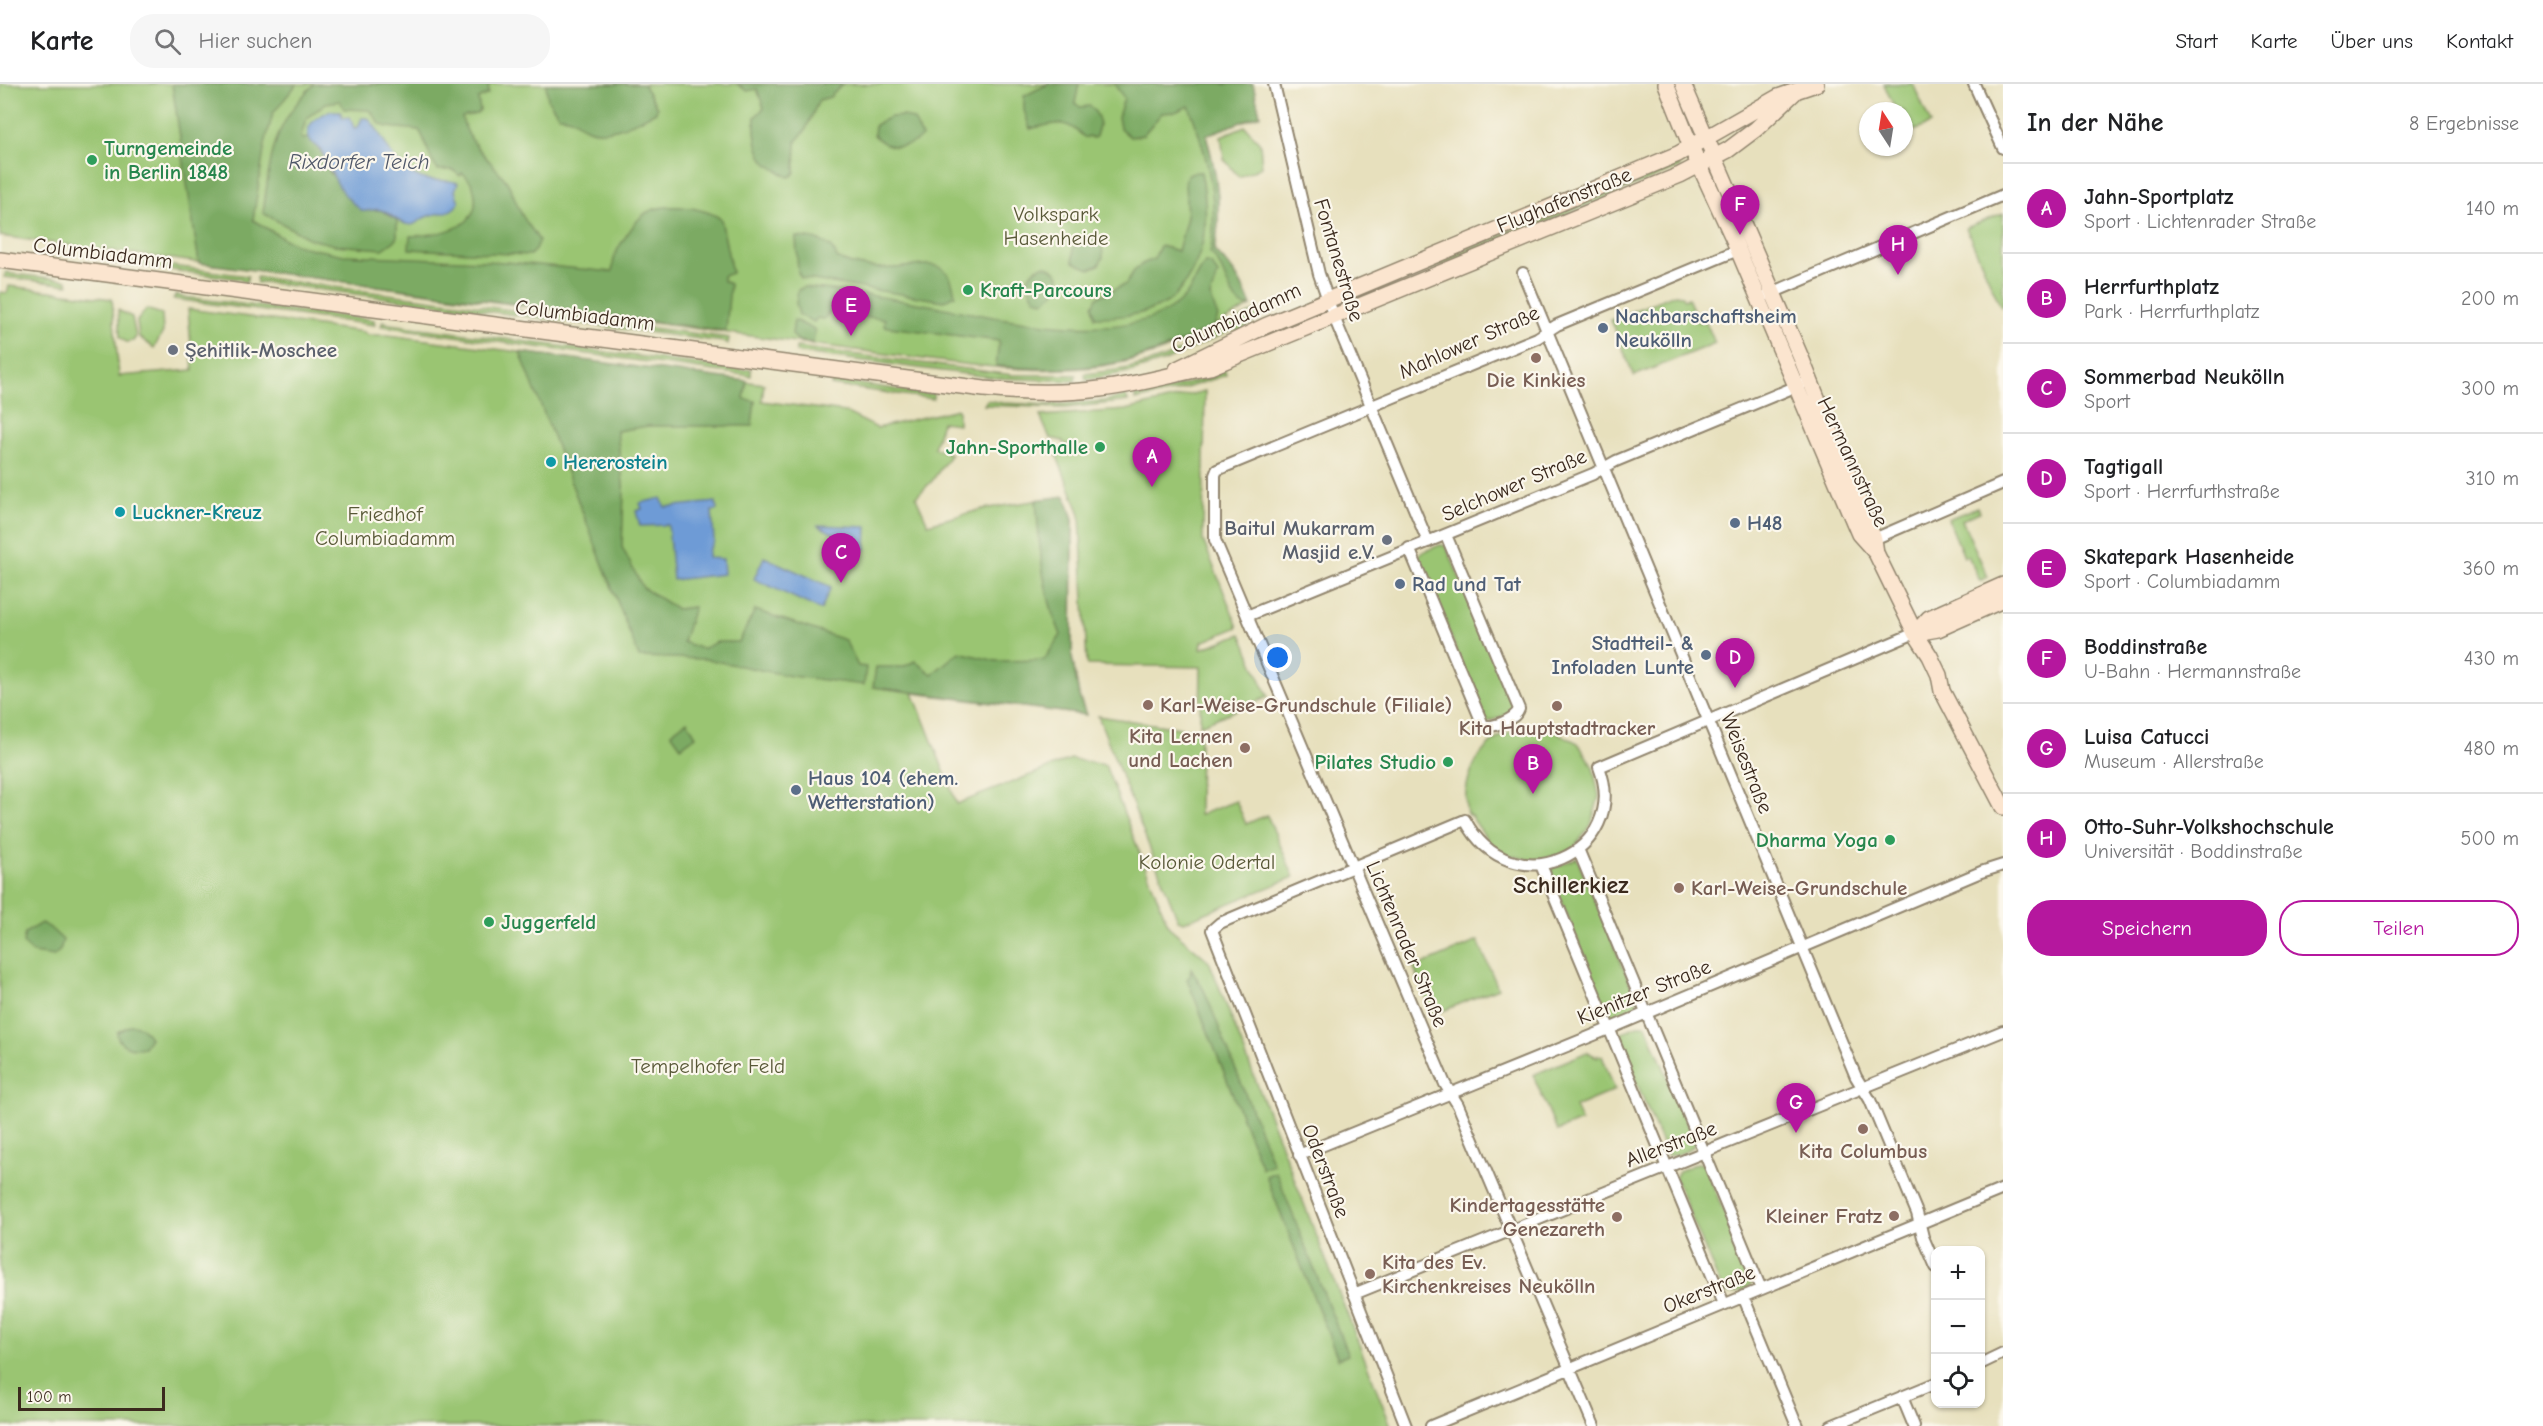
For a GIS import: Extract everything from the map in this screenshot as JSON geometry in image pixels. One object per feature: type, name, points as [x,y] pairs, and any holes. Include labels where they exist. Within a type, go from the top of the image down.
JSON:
[{"type":"main road","name":"Hermannstraße","points":[[1666,84],[1691,147],[1738,250],[1766,296],[1810,380],[1875,546],[1915,633],[1930,656],[1942,691],[2003,807]]},
{"type":"main road","name":"Hermannstraße","points":[[1683,84],[1715,159],[1766,296],[1795,387],[1858,534],[1875,546]]},
{"type":"main road","name":"Flughafenstraße","points":[[1327,299],[1675,156],[1778,98],[1815,84]]},
{"type":"main road","name":"Flughafenstraße","points":[[1334,317],[1715,159],[1756,129],[1794,93]]},
{"type":"main road","name":"Columbiadamm","points":[[0,260],[993,390],[1043,393],[1130,385],[1210,367],[1334,317]]},
{"type":"main road","points":[[1375,279],[1383,297]]},
{"type":"main road","name":"Columbiadamm","points":[[1163,376],[1242,336],[1327,299]]},
{"type":"main road","points":[[1915,633],[1938,629],[2003,585]]},
{"type":"main road","points":[[1978,604],[2003,600]]},
{"type":"street","name":"Fontanestraße","points":[[1274,84],[1327,299],[1428,542]]},
{"type":"street","points":[[1974,84],[2003,148]]},
{"type":"street","points":[[1766,296],[1797,285],[2003,195]]},
{"type":"street","name":"Mahlower Straße","points":[[1217,470],[1537,338],[1560,323],[1738,250]]},
{"type":"street","name":"Weisestraße","points":[[1523,273],[1856,1077],[1863,1088],[1920,1223],[1931,1255]]},
{"type":"street","name":"Hermannstraße","points":[[1795,387],[1810,380]]},
{"type":"street","name":"Selchower Straße","points":[[1247,616],[1593,474],[1795,387]]},
{"type":"street","name":"Lichtenrader Straße","points":[[1217,470],[1215,540],[1443,1081],[1458,1105],[1594,1426]]},
{"type":"street","points":[[1875,546],[2003,483]]},
{"type":"street","points":[[1409,549],[1483,725],[1490,727],[1515,716],[1519,710],[1446,535]]},
{"type":"street","points":[[1353,867],[1465,820],[1479,841],[1499,857],[1518,864],[1541,864],[1561,860],[1578,849],[1592,834],[1601,815],[1604,793],[1599,767],[1915,633]]},
{"type":"street","points":[[1578,849],[1761,1289]]},
{"type":"street","points":[[1541,864],[1724,1304]]},
{"type":"street","name":"Kienitzer Straße","points":[[1299,1155],[1646,1013],[1973,875],[2003,865]]},
{"type":"street","name":"Oderstraße","points":[[1353,867],[1220,923],[1212,930],[1406,1426]]},
{"type":"street","name":"Allerstraße","points":[[1354,1294],[1666,1165],[1704,1153],[2003,1031]]},
{"type":"street","name":"Okerstraße","points":[[1431,1426],[2003,1189]]},
{"type":"street","points":[[1743,1296],[1797,1426]]},
{"type":"street","points":[[1985,1362],[2003,1353]]},
{"type":"street","points":[[1831,1426],[1931,1385]]},
{"type":"street","points":[[1902,1397],[1914,1426]]},
{"type":"green space","name":"Volkspark Hasenheide","points":[[0,84],[1253,84],[1260,115],[1206,135],[1218,193],[1218,222],[1214,251],[1227,263],[1236,276],[1251,306],[1187,341],[1147,356],[1123,362],[1072,369],[1021,369],[946,362],[0,236]]},
{"type":"green space","points":[[172,84],[297,84],[273,113],[265,144],[253,220],[286,240],[304,247],[344,255],[506,262],[612,272],[615,255],[621,243],[639,219],[649,211],[681,207],[693,208],[713,215],[721,219],[732,273],[723,276],[723,281],[730,284],[726,331],[199,263]]},
{"type":"green space","points":[[314,84],[489,84],[488,94],[478,99],[480,110],[476,114],[462,117],[474,143],[507,182],[521,213],[539,241],[535,250],[530,255],[409,249],[410,236],[453,229],[470,217],[475,197],[472,184],[462,173],[460,176],[453,170],[438,170],[419,130],[387,127],[380,124],[370,110],[344,109],[340,101],[326,103],[306,119],[301,137],[302,139],[310,138],[322,153],[330,173],[373,210],[381,210],[397,220],[397,239],[383,249],[335,245],[310,239],[263,213],[275,143],[289,114]]},
{"type":"green space","points":[[546,84],[643,84],[657,107],[656,112],[614,130],[588,129],[573,119],[559,116],[548,100]]},
{"type":"green space","points":[[737,84],[843,84],[830,97],[819,100],[805,131],[796,141],[795,172],[792,176],[788,177],[763,160],[756,142],[755,117],[764,108],[757,89],[747,91]]},
{"type":"green space","points":[[1048,84],[1079,84],[1075,103],[1080,107],[1090,106],[1098,117],[1099,125],[1095,138],[1084,137],[1071,127],[1059,124],[1030,129],[1024,110],[1024,96]]},
{"type":"green space","points":[[1114,84],[1253,84],[1260,115],[1206,135],[1218,193],[1217,236],[1214,251],[1236,276],[1251,306],[1237,302],[1221,268],[1210,253],[1213,215],[1210,178],[1189,106],[1175,112],[1162,113],[1143,135],[1130,137],[1120,128],[1118,117],[1124,98]]},
{"type":"green space","points":[[1884,84],[1913,84],[1931,124],[1913,131],[1913,102],[1892,102]]},
{"type":"green space","points":[[904,116],[914,120],[922,137],[910,144],[897,147],[885,144],[874,135],[875,125],[890,117]]},
{"type":"green space","points":[[1245,126],[1260,143],[1262,167],[1239,177],[1224,159],[1221,136]]},
{"type":"green space","points":[[1677,160],[1680,167],[1388,287],[1383,284]]},
{"type":"green space","points":[[1201,172],[1206,215],[1205,229],[1198,257],[1185,283],[1172,299],[1154,309],[1129,315],[1095,317],[1093,306],[1097,297],[1126,284],[1134,271],[1142,264],[1154,259],[1160,246],[1178,251],[1187,217],[1185,183],[1187,175]]},
{"type":"green space","points":[[2003,213],[2003,306],[2001,307],[1966,228]]},
{"type":"green space","points":[[796,237],[821,241],[831,247],[837,258],[860,266],[897,268],[938,266],[949,275],[955,295],[944,301],[801,278],[798,272]]},
{"type":"green space","points":[[1091,240],[1102,245],[1103,257],[1099,265],[1090,269],[1073,262],[1073,248],[1078,243]]},
{"type":"green space","points":[[112,258],[248,276],[246,282],[240,279],[113,264]]},
{"type":"green space","points":[[1205,263],[1211,264],[1218,274],[1210,296],[1218,317],[1214,326],[1161,350],[1109,364],[1083,367],[1056,369],[996,366],[999,341],[889,327],[884,326],[885,319],[829,312],[824,319],[817,318],[814,322],[799,315],[796,303],[798,290],[804,287],[1051,325],[1086,327],[1119,325],[1149,319],[1179,303]]},
{"type":"green space","points":[[1045,265],[1057,273],[1060,282],[1055,292],[1044,301],[1035,299],[1029,288],[1028,278],[1033,271]]},
{"type":"green space","points":[[6,272],[67,280],[68,285],[4,277]]},
{"type":"green space","points":[[256,277],[729,338],[728,344],[257,283]]},
{"type":"green space","name":"Tempelhofer Feld","points":[[9,286],[112,299],[119,376],[193,370],[188,309],[364,332],[367,335],[388,335],[764,384],[762,401],[845,412],[877,428],[958,409],[958,424],[942,422],[934,448],[951,454],[932,481],[916,497],[928,524],[983,509],[1065,496],[1073,519],[1072,657],[1079,696],[1086,715],[913,693],[957,804],[1071,759],[1105,765],[1169,927],[1209,961],[1391,1426],[0,1426],[0,292],[7,293]]},
{"type":"green space","points":[[176,294],[182,297],[374,320],[375,325],[173,299]]},
{"type":"green space","points":[[1675,294],[1681,295],[1684,300],[1688,298],[1698,322],[1705,320],[1715,343],[1634,376],[1611,320]]},
{"type":"green space","points":[[146,309],[162,314],[163,332],[154,348],[139,337],[137,321]]},
{"type":"green space","points":[[118,310],[132,317],[136,337],[133,341],[126,342],[120,337]]},
{"type":"green space","points":[[1255,311],[1259,319],[1239,331],[1234,329],[1165,361],[1133,371],[1086,380],[1085,374],[1137,366],[1167,356]]},
{"type":"green space","points":[[794,320],[815,330],[813,343],[798,341],[792,334]]},
{"type":"green space","points":[[383,321],[389,324],[744,370],[751,369],[751,376],[381,326]]},
{"type":"green space","points":[[796,347],[1013,375],[1076,375],[1075,381],[997,378],[796,352]]},
{"type":"green space","points":[[520,352],[747,381],[744,399],[755,401],[752,426],[648,426],[617,431],[624,492],[622,547],[643,588],[677,609],[694,607],[683,642],[702,649],[717,642],[739,642],[755,610],[845,640],[858,666],[866,667],[864,685],[791,676],[705,659],[639,657]]},
{"type":"green space","points":[[1224,369],[1226,375],[1177,391],[1135,400],[1135,395],[1142,396],[1214,376],[1216,372]]},
{"type":"green space","points":[[832,380],[933,393],[933,399],[831,385]]},
{"type":"green space","points":[[1205,391],[1203,540],[1238,627],[1202,642],[1201,649],[1241,634],[1268,697],[1200,725],[1201,667],[1087,665],[1080,514],[1056,454],[1068,450],[1067,444],[1050,438],[1040,416],[1126,410]]},
{"type":"green space","points":[[1126,396],[1128,401],[1065,408],[984,405],[987,400],[1046,405],[1104,401]]},
{"type":"green space","points":[[1065,496],[1073,519],[1072,657],[1079,696],[1086,715],[873,687],[876,667],[903,667],[915,661],[932,674],[959,652],[996,661],[1044,660],[1061,635],[1045,585],[1036,500]]},
{"type":"green space","points":[[1977,507],[1979,512],[1962,520],[1988,577],[1980,581],[1968,556],[1964,557],[1948,519]]},
{"type":"green space","points":[[1440,545],[1446,546],[1515,707],[1514,712],[1488,722],[1486,722],[1418,557],[1420,553]]},
{"type":"green space","name":"Kolonie Odertal","points":[[1098,716],[1200,731],[1199,815],[1236,801],[1246,824],[1267,815],[1294,877],[1184,922],[1178,920]]},
{"type":"green space","points":[[687,721],[696,736],[681,747],[671,733]]},
{"type":"green space","points":[[1534,726],[1554,731],[1578,743],[1593,767],[1599,796],[1591,825],[1573,849],[1555,856],[1531,860],[1507,855],[1491,845],[1471,816],[1467,814],[1466,791],[1472,769],[1493,741],[1511,732]]},
{"type":"green space","points":[[1577,858],[1638,1002],[1634,1010],[1613,1018],[1610,1017],[1548,870]]},
{"type":"green space","points":[[41,923],[63,940],[60,950],[54,956],[33,953],[23,943],[25,933]]},
{"type":"green space","points":[[1478,941],[1498,988],[1433,1015],[1414,968]]},
{"type":"green space","points":[[1191,968],[1205,992],[1273,1164],[1262,1168],[1187,979]]},
{"type":"green space","points":[[131,1025],[142,1029],[150,1038],[144,1047],[126,1046],[120,1041],[117,1032]]},
{"type":"green space","points":[[1646,1025],[1695,1144],[1678,1154],[1667,1155],[1618,1038],[1620,1033]]},
{"type":"green space","points":[[1587,1052],[1597,1057],[1602,1056],[1615,1090],[1575,1107],[1581,1121],[1557,1131],[1533,1075]]},
{"type":"green space","points":[[1697,1163],[1704,1164],[1753,1282],[1739,1292],[1731,1294],[1723,1292],[1675,1178],[1679,1171]]},
{"type":"green space","points":[[1276,1172],[1348,1355],[1338,1359],[1266,1176]]},
{"type":"water","name":"Rixdorfer Teich","points":[[332,111],[340,111],[343,118],[350,117],[354,128],[358,127],[362,118],[368,118],[401,166],[421,178],[458,183],[455,191],[459,202],[448,211],[431,215],[412,225],[402,223],[381,210],[362,211],[342,191],[323,154],[311,142],[308,135],[313,121]]},
{"type":"water","points":[[661,498],[665,507],[716,502],[717,510],[712,511],[714,541],[708,551],[708,558],[723,559],[724,574],[673,580],[668,525],[640,526],[636,511],[642,509],[640,503]]},
{"type":"water","points":[[817,525],[867,527],[866,550]]},
{"type":"water","points":[[764,557],[831,587],[821,610],[754,579]]},
{"type":"place","name":"Turngemeinde in Berlin 1848","points":[[92,160]]},
{"type":"place","name":"Boddinstraße","points":[[1740,235]]},
{"type":"place","name":"Otto-Suhr-Volkshochschule","points":[[1898,275]]},
{"type":"place","name":"Kraft-Parcours","points":[[968,290]]},
{"type":"place","name":"Nachbarschaftsheim Neukölln","points":[[1603,328]]},
{"type":"place","name":"Skatepark Hasenheide","points":[[851,336]]},
{"type":"place","name":"Şehitlik-Moschee","points":[[173,350]]},
{"type":"place","name":"Die Kinkies","points":[[1536,358]]},
{"type":"place","name":"Jahn-Sporthalle","points":[[1100,447]]},
{"type":"place","name":"Hererostein","points":[[551,462]]},
{"type":"place","name":"Jahn-Sportplatz","points":[[1152,487]]},
{"type":"place","name":"Luckner-Kreuz","points":[[120,512]]},
{"type":"place","name":"H48","points":[[1735,523]]},
{"type":"place","name":"Baitul Mukarram Masjid e.V.","points":[[1387,540]]},
{"type":"place","name":"Sommerbad Neukölln","points":[[841,583]]},
{"type":"place","name":"Rad und Tat","points":[[1400,584]]},
{"type":"place","name":"Stadtteil- & Infoladen Lunte","points":[[1706,655]]},
{"type":"place","name":"Tagtigall","points":[[1735,688]]},
{"type":"place","name":"Karl-Weise-Grundschule (Filiale)","points":[[1148,705]]},
{"type":"place","name":"Kita Hauptstadtracker","points":[[1557,706]]},
{"type":"place","name":"Kita Lernen und Lachen","points":[[1245,748]]},
{"type":"place","name":"Pilates Studio","points":[[1448,762]]},
{"type":"place","name":"Haus 104 (ehem. Wetterstation)","points":[[796,790]]},
{"type":"place","name":"Herrfurthplatz","points":[[1533,794]]},
{"type":"place","name":"Dharma Yoga","points":[[1890,840]]},
{"type":"place","name":"Karl-Weise-Grundschule","points":[[1679,888]]},
{"type":"place","name":"Juggerfeld","points":[[489,922]]},
{"type":"place","name":"Kita Columbus","points":[[1863,1129]]},
{"type":"place","name":"Luisa Catucci","points":[[1796,1133]]},
{"type":"place","name":"Kleiner Fratz","points":[[1894,1216]]},
{"type":"place","name":"Kindertagesstätte Genezareth","points":[[1617,1217]]},
{"type":"place","name":"Kita des Ev. Kirchenkreises Neukölln","points":[[1370,1274]]},
{"type":"district","name":"Schillerkiez","points":[[1571,885]]},
{"type":"park label","name":"Friedhof Columbiadamm","points":[[385,526]]}]
